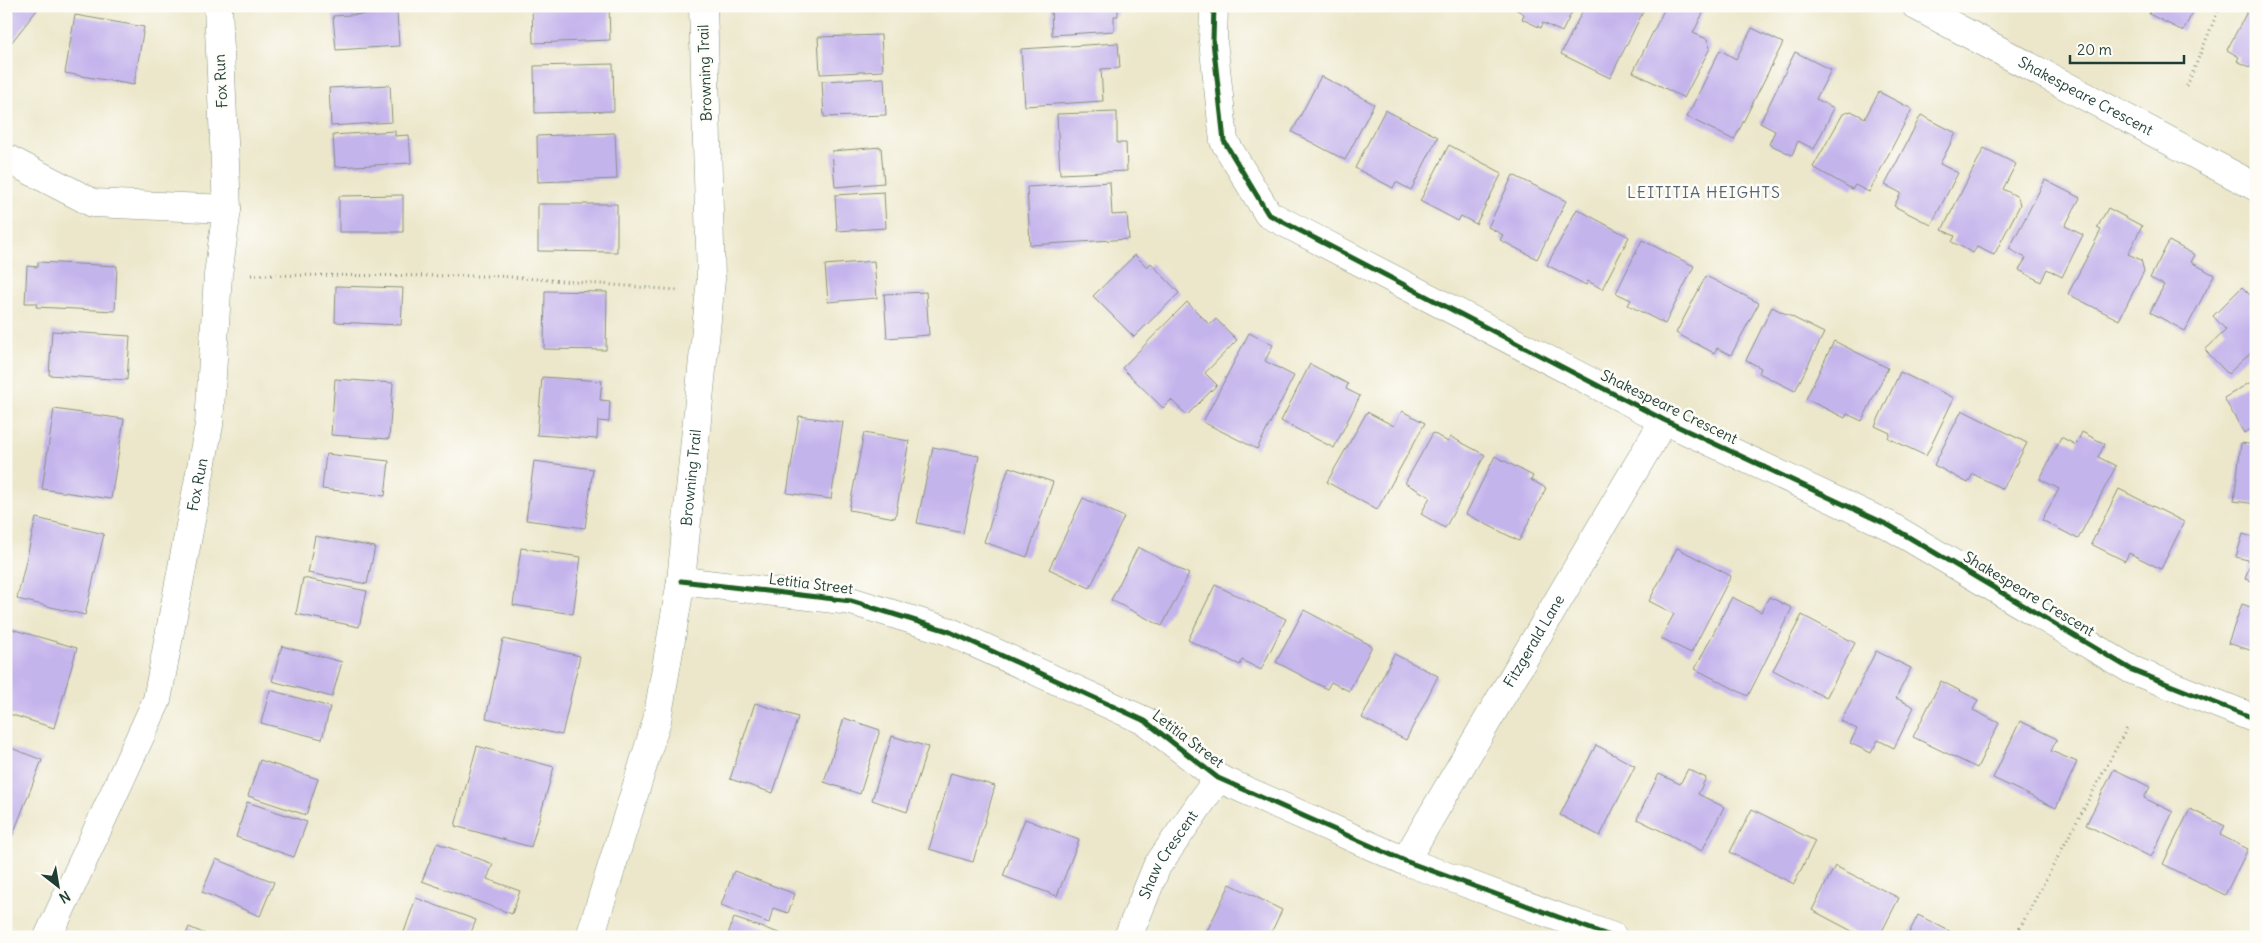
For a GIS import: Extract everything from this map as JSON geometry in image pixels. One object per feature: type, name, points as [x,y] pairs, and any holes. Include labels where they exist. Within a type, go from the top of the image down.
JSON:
[{"type":"street","name":"Fox Run","points":[[48,937],[157,700],[209,425],[218,275],[227,210],[218,6]]},
{"type":"street","name":"Browning Trail","points":[[590,937],[657,720],[681,581],[710,292],[703,6]]},
{"type":"street","name":"Shakespeare Crescent","points":[[1214,6],[1214,41],[1224,141],[1268,214],[1664,420],[1890,526],[2132,670],[2256,719]]},
{"type":"street","name":"Shakespeare Crescent","points":[[1916,6],[2256,187]]},
{"type":"street","points":[[6,158],[92,203],[227,210]]},
{"type":"street","name":"Fitzgerald Lane","points":[[1405,861],[1664,420]]},
{"type":"street","name":"Letitia Street","points":[[681,581],[851,601],[948,631],[1145,721],[1218,778],[1405,861],[1613,937]]},
{"type":"street","name":"Shaw Crescent","points":[[1128,937],[1156,866],[1218,778]]},
{"type":"path","points":[[2187,86],[2220,6]]},
{"type":"path","points":[[218,275],[498,276],[710,292]]},
{"type":"path","points":[[2015,937],[2127,728]]},
{"type":"building","points":[[6,6],[40,6],[11,43],[6,40]]},
{"type":"building","points":[[532,6],[609,6],[610,40],[533,43]]},
{"type":"building","points":[[1051,6],[1118,6],[1118,16],[1114,16],[1114,31],[1052,35]]},
{"type":"building","points":[[1510,6],[1575,6],[1562,32],[1543,23],[1541,28],[1522,19],[1524,14]]},
{"type":"building","points":[[1585,6],[1646,6],[1610,78],[1561,54]]},
{"type":"building","points":[[1666,6],[1706,7],[1693,33],[1707,39],[1710,48],[1684,98],[1633,72]]},
{"type":"building","points":[[2152,6],[2196,6],[2183,31],[2149,14]]},
{"type":"building","points":[[2250,6],[2256,6],[2256,70],[2237,61],[2239,57],[2227,50]]},
{"type":"building","points":[[397,12],[399,46],[336,50],[333,16]]},
{"type":"building","points":[[75,15],[144,27],[134,85],[65,73]]},
{"type":"building","points":[[1752,28],[1783,43],[1734,140],[1687,117],[1720,50],[1736,59]]},
{"type":"building","points":[[881,35],[883,71],[820,74],[818,37]]},
{"type":"building","points":[[1118,43],[1120,68],[1101,69],[1103,101],[1025,106],[1021,49]]},
{"type":"building","points":[[1795,52],[1831,70],[1816,99],[1834,108],[1814,149],[1798,141],[1792,155],[1769,144],[1775,131],[1760,123]]},
{"type":"building","points":[[613,64],[614,111],[535,113],[534,66]]},
{"type":"building","points":[[1321,76],[1374,104],[1345,160],[1292,132]]},
{"type":"building","points":[[884,78],[886,115],[824,117],[822,81]]},
{"type":"building","points":[[390,85],[392,122],[331,126],[329,88]]},
{"type":"building","points":[[1879,92],[1912,109],[1869,192],[1855,185],[1852,189],[1813,167],[1843,114],[1851,111],[1865,118]]},
{"type":"building","points":[[1385,110],[1438,137],[1411,190],[1396,182],[1393,188],[1355,168]]},
{"type":"building","points":[[1117,112],[1117,143],[1126,143],[1127,171],[1060,174],[1057,114]]},
{"type":"building","points":[[1921,115],[1956,133],[1940,164],[1958,173],[1931,225],[1894,206],[1901,193],[1885,185]]},
{"type":"building","points":[[395,131],[395,136],[409,135],[411,163],[335,167],[333,135]]},
{"type":"building","points":[[615,133],[617,179],[538,182],[537,136]]},
{"type":"building","points":[[1449,145],[1502,173],[1476,224],[1461,216],[1458,221],[1420,201]]},
{"type":"building","points":[[881,147],[884,183],[835,187],[832,151]]},
{"type":"building","points":[[1984,148],[2016,164],[2003,189],[2018,197],[2020,205],[1994,255],[1977,247],[1973,253],[1952,242],[1955,236],[1942,230]]},
{"type":"building","points":[[1513,175],[1566,201],[1537,259],[1500,240],[1503,235],[1488,227]]},
{"type":"building","points":[[2045,180],[2080,198],[2065,226],[2083,235],[2062,277],[2047,269],[2041,282],[2019,270],[2026,258],[2009,249]]},
{"type":"building","points":[[1110,182],[1112,215],[1127,214],[1129,239],[1030,245],[1027,187]]},
{"type":"building","points":[[884,192],[886,228],[837,231],[835,195]]},
{"type":"building","points":[[403,195],[403,232],[339,232],[339,196]]},
{"type":"building","points":[[538,204],[617,204],[617,252],[538,251]]},
{"type":"building","points":[[2108,208],[2142,226],[2128,254],[2141,260],[2144,271],[2119,320],[2068,294],[2101,230],[2097,228]]},
{"type":"building","points":[[1577,209],[1629,237],[1602,289],[1588,281],[1586,285],[1547,265]]},
{"type":"building","points":[[1642,240],[1694,266],[1665,324],[1628,305],[1631,300],[1616,293]]},
{"type":"building","points":[[2169,241],[2195,255],[2191,262],[2214,275],[2185,331],[2150,312],[2164,285],[2150,278]]},
{"type":"building","points":[[1135,255],[1147,267],[1151,263],[1179,293],[1134,337],[1093,296]]},
{"type":"building","points":[[874,261],[877,298],[828,302],[825,265]]},
{"type":"building","points":[[38,262],[117,266],[115,311],[36,307],[37,303],[25,303],[27,266],[38,267]]},
{"type":"building","points":[[1706,276],[1759,303],[1731,355],[1717,348],[1714,353],[1676,333]]},
{"type":"building","points":[[336,286],[403,288],[401,325],[335,322]]},
{"type":"building","points":[[2242,287],[2256,301],[2256,348],[2228,374],[2205,350],[2226,330],[2213,316]]},
{"type":"building","points":[[545,291],[607,292],[606,350],[544,349]]},
{"type":"building","points":[[926,292],[929,335],[887,338],[884,294]]},
{"type":"building","points":[[1187,302],[1210,325],[1216,319],[1237,340],[1205,373],[1217,385],[1187,415],[1171,400],[1163,408],[1122,368]]},
{"type":"building","points":[[1772,307],[1824,333],[1795,391],[1759,373],[1761,368],[1746,360]]},
{"type":"building","points":[[52,331],[130,336],[127,380],[49,375]]},
{"type":"building","points":[[1249,333],[1273,345],[1265,361],[1294,376],[1257,449],[1203,422]]},
{"type":"building","points":[[1834,341],[1888,368],[1862,421],[1847,414],[1845,418],[1806,399]]},
{"type":"building","points":[[1310,364],[1348,384],[1346,389],[1360,396],[1334,448],[1281,421]]},
{"type":"building","points":[[1900,372],[1954,398],[1926,456],[1888,438],[1890,433],[1875,426]]},
{"type":"building","points":[[542,377],[602,381],[600,400],[610,401],[609,422],[598,421],[597,439],[537,435]]},
{"type":"building","points":[[335,379],[393,383],[389,439],[331,435]]},
{"type":"building","points":[[2256,379],[2256,426],[2244,433],[2224,398]]},
{"type":"building","points":[[54,409],[124,419],[111,499],[42,489]]},
{"type":"building","points":[[1962,410],[2027,443],[2003,489],[1973,474],[1968,483],[1934,465]]},
{"type":"building","points":[[1402,411],[1425,423],[1377,510],[1327,482],[1367,412],[1394,426]]},
{"type":"building","points":[[799,416],[843,422],[831,499],[787,493]]},
{"type":"building","points":[[2082,432],[2105,444],[2098,457],[2116,466],[2078,539],[2042,520],[2059,489],[2040,479],[2061,437],[2076,445]]},
{"type":"building","points":[[864,433],[909,441],[895,518],[849,510]]},
{"type":"building","points":[[1433,433],[1448,442],[1451,437],[1485,455],[1445,528],[1421,514],[1430,497],[1405,483]]},
{"type":"building","points":[[2241,443],[2256,445],[2256,504],[2234,501]]},
{"type":"building","points":[[933,447],[979,456],[963,533],[917,523]]},
{"type":"building","points":[[326,454],[389,461],[385,496],[322,489]]},
{"type":"building","points":[[1495,456],[1533,476],[1531,480],[1546,488],[1519,541],[1466,514]]},
{"type":"building","points":[[534,461],[593,469],[585,528],[526,520]]},
{"type":"building","points":[[1009,467],[1053,482],[1027,557],[984,542]]},
{"type":"building","points":[[2119,489],[2184,522],[2161,569],[2129,553],[2125,561],[2091,544]]},
{"type":"building","points":[[1083,498],[1124,517],[1090,588],[1049,569]]},
{"type":"building","points":[[36,518],[104,534],[85,615],[17,599]]},
{"type":"building","points":[[2243,534],[2256,538],[2256,582],[2245,579],[2251,561],[2236,557]]},
{"type":"building","points":[[315,536],[375,547],[367,584],[308,573]]},
{"type":"building","points":[[1138,547],[1189,574],[1162,626],[1111,600]]},
{"type":"building","points":[[521,548],[581,557],[573,614],[513,605]]},
{"type":"building","points":[[1677,548],[1731,576],[1691,653],[1661,638],[1674,614],[1649,601]]},
{"type":"building","points":[[303,578],[367,591],[359,627],[296,614]]},
{"type":"building","points":[[1215,585],[1286,619],[1261,670],[1242,660],[1240,665],[1188,640]]},
{"type":"building","points":[[1732,597],[1761,612],[1769,597],[1792,608],[1748,696],[1695,669]]},
{"type":"building","points":[[2242,604],[2256,609],[2256,652],[2228,643]]},
{"type":"building","points":[[1304,610],[1372,646],[1349,691],[1331,682],[1327,689],[1276,662]]},
{"type":"building","points":[[1802,615],[1855,643],[1826,698],[1773,670]]},
{"type":"building","points":[[8,628],[77,648],[54,728],[6,713],[6,635]]},
{"type":"building","points":[[503,639],[580,656],[562,735],[486,718]]},
{"type":"building","points":[[282,646],[342,662],[332,697],[272,681]]},
{"type":"building","points":[[1876,651],[1911,668],[1896,698],[1914,707],[1894,748],[1878,740],[1871,753],[1850,743],[1857,729],[1841,721]]},
{"type":"building","points":[[1394,654],[1438,676],[1406,740],[1362,718]]},
{"type":"building","points":[[1941,681],[1978,700],[1973,710],[1999,723],[1977,768],[1913,737]]},
{"type":"building","points":[[270,690],[330,707],[322,739],[261,723]]},
{"type":"building","points":[[755,703],[798,717],[773,793],[730,779]]},
{"type":"building","points":[[844,718],[880,730],[860,794],[824,782]]},
{"type":"building","points":[[2020,721],[2057,739],[2051,751],[2077,762],[2056,808],[1993,778]]},
{"type":"building","points":[[892,736],[928,747],[907,812],[872,800]]},
{"type":"building","points":[[1596,745],[1635,766],[1600,836],[1560,815]]},
{"type":"building","points":[[6,746],[42,760],[12,837],[6,835]]},
{"type":"building","points":[[477,746],[554,767],[531,847],[455,826]]},
{"type":"building","points":[[260,760],[318,779],[306,815],[248,796]]},
{"type":"building","points":[[1688,769],[1706,778],[1698,794],[1724,807],[1702,851],[1637,819],[1659,774],[1680,784]]},
{"type":"building","points":[[2114,769],[2150,787],[2144,798],[2173,812],[2151,857],[2086,825]]},
{"type":"building","points":[[951,773],[995,786],[973,862],[929,849]]},
{"type":"building","points":[[247,802],[307,822],[294,857],[236,837]]},
{"type":"building","points":[[1752,809],[1815,841],[1794,884],[1730,852]]},
{"type":"building","points":[[2190,809],[2225,826],[2220,835],[2248,849],[2225,895],[2163,864]]},
{"type":"building","points":[[1025,819],[1079,840],[1057,896],[1003,876]]},
{"type":"building","points":[[437,843],[493,864],[487,879],[520,891],[512,914],[422,881]]},
{"type":"building","points":[[216,859],[274,882],[260,916],[202,892]]},
{"type":"building","points":[[1835,866],[1899,898],[1879,937],[1863,937],[1812,910]]},
{"type":"building","points":[[734,871],[795,894],[788,913],[773,908],[769,923],[721,905]]},
{"type":"building","points":[[1230,884],[1282,910],[1269,937],[1204,937]]},
{"type":"building","points":[[2252,885],[2256,885],[2256,937],[2253,937]]},
{"type":"building","points":[[416,898],[476,920],[470,935],[475,937],[408,937],[403,935]]},
{"type":"building","points":[[1918,915],[1961,937],[1907,937]]},
{"type":"building","points":[[734,918],[788,936],[788,937],[727,937]]},
{"type":"building","points":[[189,927],[212,937],[185,937]]},
{"type":"cycle path","points":[[1214,6],[1213,41],[1224,141],[1268,214],[1664,420],[1890,526],[2132,670],[2256,719]]},
{"type":"cycle path","points":[[681,581],[851,601],[948,631],[1145,721],[1218,778],[1405,861],[1613,937]]},
{"type":"district","name":"LEITITIA HEIGHTS","points":[[1704,192]]}]
